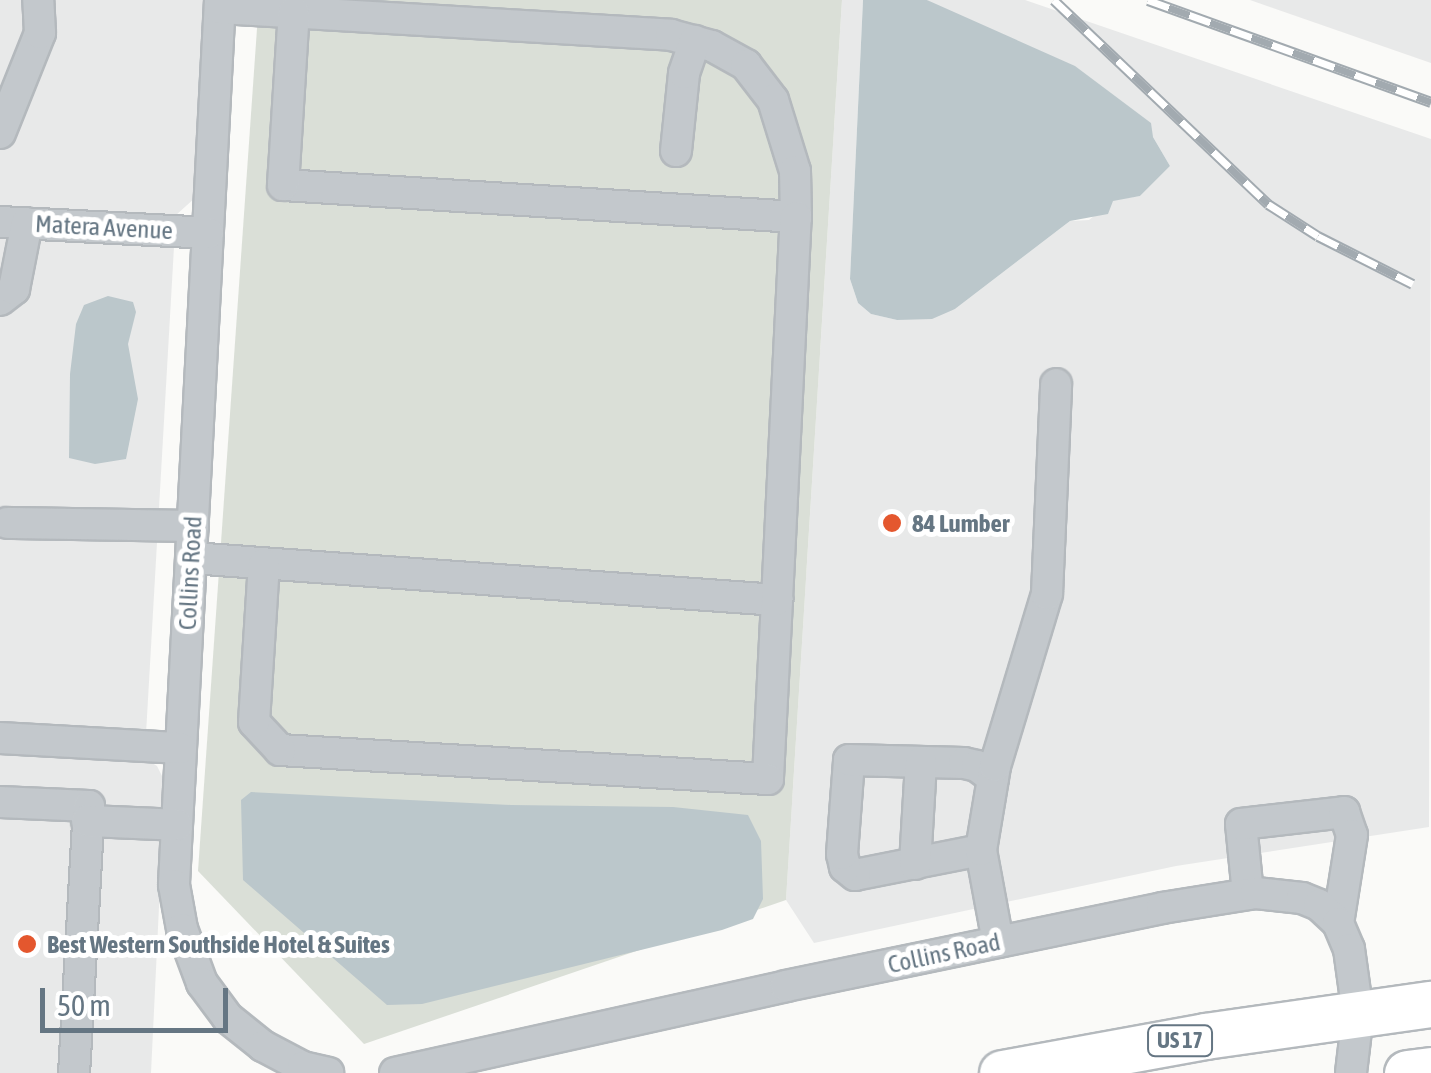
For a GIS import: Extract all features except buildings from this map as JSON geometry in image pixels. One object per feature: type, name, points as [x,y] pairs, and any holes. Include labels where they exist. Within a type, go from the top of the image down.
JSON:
[{"type":"highway","name":"US 17","points":[[1002,1073],[1431,1004]]},
{"type":"highway","points":[[1407,1073],[1431,1070]]},
{"type":"street","points":[[0,133],[6,95],[40,34],[38,0]]},
{"type":"street","points":[[220,4],[671,35],[695,41],[746,65],[774,100],[796,171],[768,779],[296,754],[272,746],[254,722],[264,564]]},
{"type":"street","name":"Collins Road","points":[[220,4],[174,885],[182,928],[202,983],[228,1018],[263,1046],[303,1067],[328,1073]]},
{"type":"street","points":[[294,12],[284,184],[796,217]]},
{"type":"street","points":[[676,151],[684,73],[695,41]]},
{"type":"street","points":[[0,300],[14,289],[13,222]]},
{"type":"street","name":"Matera Avenue","points":[[13,222],[208,233]]},
{"type":"street","points":[[998,942],[981,850],[993,778],[1048,594],[1056,384]]},
{"type":"street","points":[[7,522],[192,526]]},
{"type":"street","points":[[190,558],[777,600]]},
{"type":"street","points":[[0,738],[180,748]]},
{"type":"street","points":[[981,850],[855,875],[844,868],[849,760],[977,766],[993,778]]},
{"type":"street","points":[[915,864],[921,762]]},
{"type":"street","points":[[0,802],[89,806],[74,1073]]},
{"type":"street","points":[[1248,894],[1241,824],[1344,812],[1352,834],[1338,923],[1349,949],[1358,1014],[1350,1073]]},
{"type":"street","points":[[88,821],[177,824]]},
{"type":"street","name":"Collins Road","points":[[395,1073],[998,942],[1248,894],[1302,898],[1319,905],[1338,923]]},
{"type":"shaded area","points":[[0,0],[204,0],[196,197],[166,224],[0,212]]},
{"type":"shaded area","points":[[259,0],[842,0],[786,900],[364,1044],[198,871]]},
{"type":"shaded area","points":[[842,0],[863,0],[850,279],[858,303],[871,314],[897,320],[955,309],[1070,221],[1089,220],[1113,200],[1140,196],[1170,166],[1153,137],[927,0],[1025,0],[1431,139],[1429,827],[1176,866],[814,943],[786,900]]},
{"type":"shaded area","points":[[863,0],[927,0],[1075,66],[1151,123],[1153,137],[1170,166],[1140,196],[1113,201],[1108,214],[1070,221],[955,309],[932,319],[897,320],[871,314],[858,303],[850,279]]},
{"type":"shaded area","points":[[1250,0],[1431,0],[1431,63]]},
{"type":"shaded area","points":[[0,235],[166,242],[174,247],[146,734],[0,725]]},
{"type":"shaded area","points":[[108,296],[133,302],[136,312],[128,344],[138,399],[126,459],[95,464],[69,458],[70,374],[76,324],[84,305]]},
{"type":"shaded area","points":[[0,747],[139,755],[157,766],[165,782],[151,1073],[0,1073]]},
{"type":"shaded area","points":[[251,792],[511,805],[673,807],[748,815],[761,841],[763,899],[753,919],[722,930],[422,1004],[387,1005],[243,880],[241,800]]},
{"type":"railway","points":[[1054,0],[1268,204],[1318,236],[1413,284]]},
{"type":"railway","points":[[1148,0],[1431,102]]},
{"type":"place","name":"84 Lumber","points":[[892,523]]},
{"type":"place","name":"Best Western Southside Hotel & Suites","points":[[27,944]]}]
